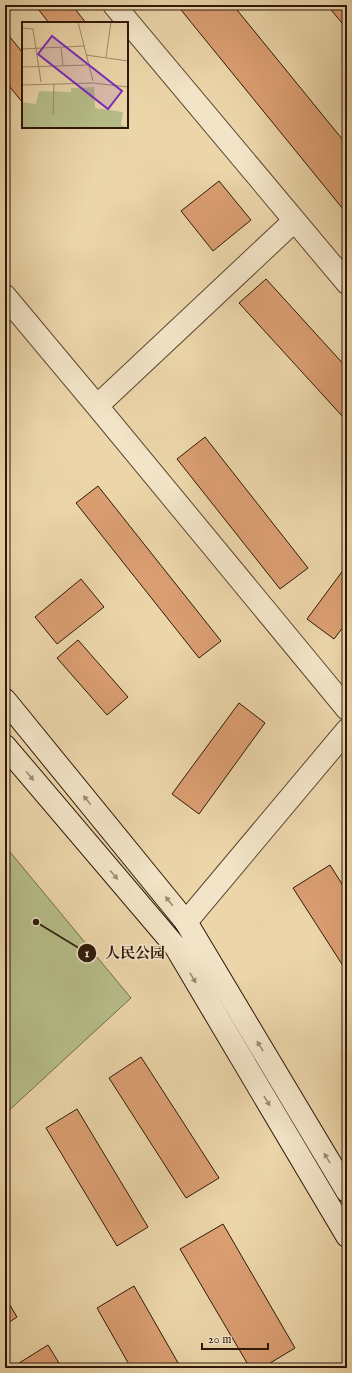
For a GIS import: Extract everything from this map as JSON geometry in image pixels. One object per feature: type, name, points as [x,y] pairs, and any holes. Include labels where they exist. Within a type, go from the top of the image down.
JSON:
[{"type":"street","points":[[114,5],[347,283]]},
{"type":"street","points":[[97,406],[294,221]]},
{"type":"street","points":[[5,296],[347,709]]},
{"type":"street","points":[[5,700],[186,922],[347,1191]]},
{"type":"street","points":[[186,922],[347,730]]},
{"type":"street","points":[[5,746],[175,946],[347,1236]]},
{"type":"green space","points":[[5,846],[131,998],[5,1114]]},
{"type":"building","points":[[35,5],[72,5],[85,22],[48,22]]},
{"type":"building","points":[[177,5],[233,5],[347,145],[347,214]]},
{"type":"building","points":[[327,5],[347,5],[347,29]]},
{"type":"building","points":[[5,31],[22,52],[22,102],[5,81]]},
{"type":"building","points":[[219,181],[251,220],[213,251],[181,211]]},
{"type":"building","points":[[266,279],[347,368],[347,414],[343,417],[239,303]]},
{"type":"building","points":[[205,437],[308,568],[280,589],[177,459]]},
{"type":"building","points":[[98,486],[221,641],[199,658],[76,503]]},
{"type":"building","points":[[347,565],[347,622],[334,639],[307,619]]},
{"type":"building","points":[[81,579],[104,607],[57,644],[35,617]]},
{"type":"building","points":[[78,640],[128,697],[107,715],[57,658]]},
{"type":"building","points":[[239,703],[265,723],[199,814],[172,794]]},
{"type":"building","points":[[330,865],[347,892],[347,972],[293,888]]},
{"type":"building","points":[[141,1057],[219,1178],[186,1198],[109,1078]]},
{"type":"building","points":[[77,1109],[148,1227],[117,1246],[46,1128]]},
{"type":"building","points":[[223,1224],[295,1348],[262,1368],[250,1368],[180,1249]]},
{"type":"building","points":[[134,1286],[181,1368],[131,1368],[97,1308]]},
{"type":"building","points":[[5,1297],[17,1317],[5,1325]]},
{"type":"building","points":[[48,1345],[62,1368],[18,1368],[16,1365]]},
{"type":"place","name":"人民公园","points":[[36,922]]}]
